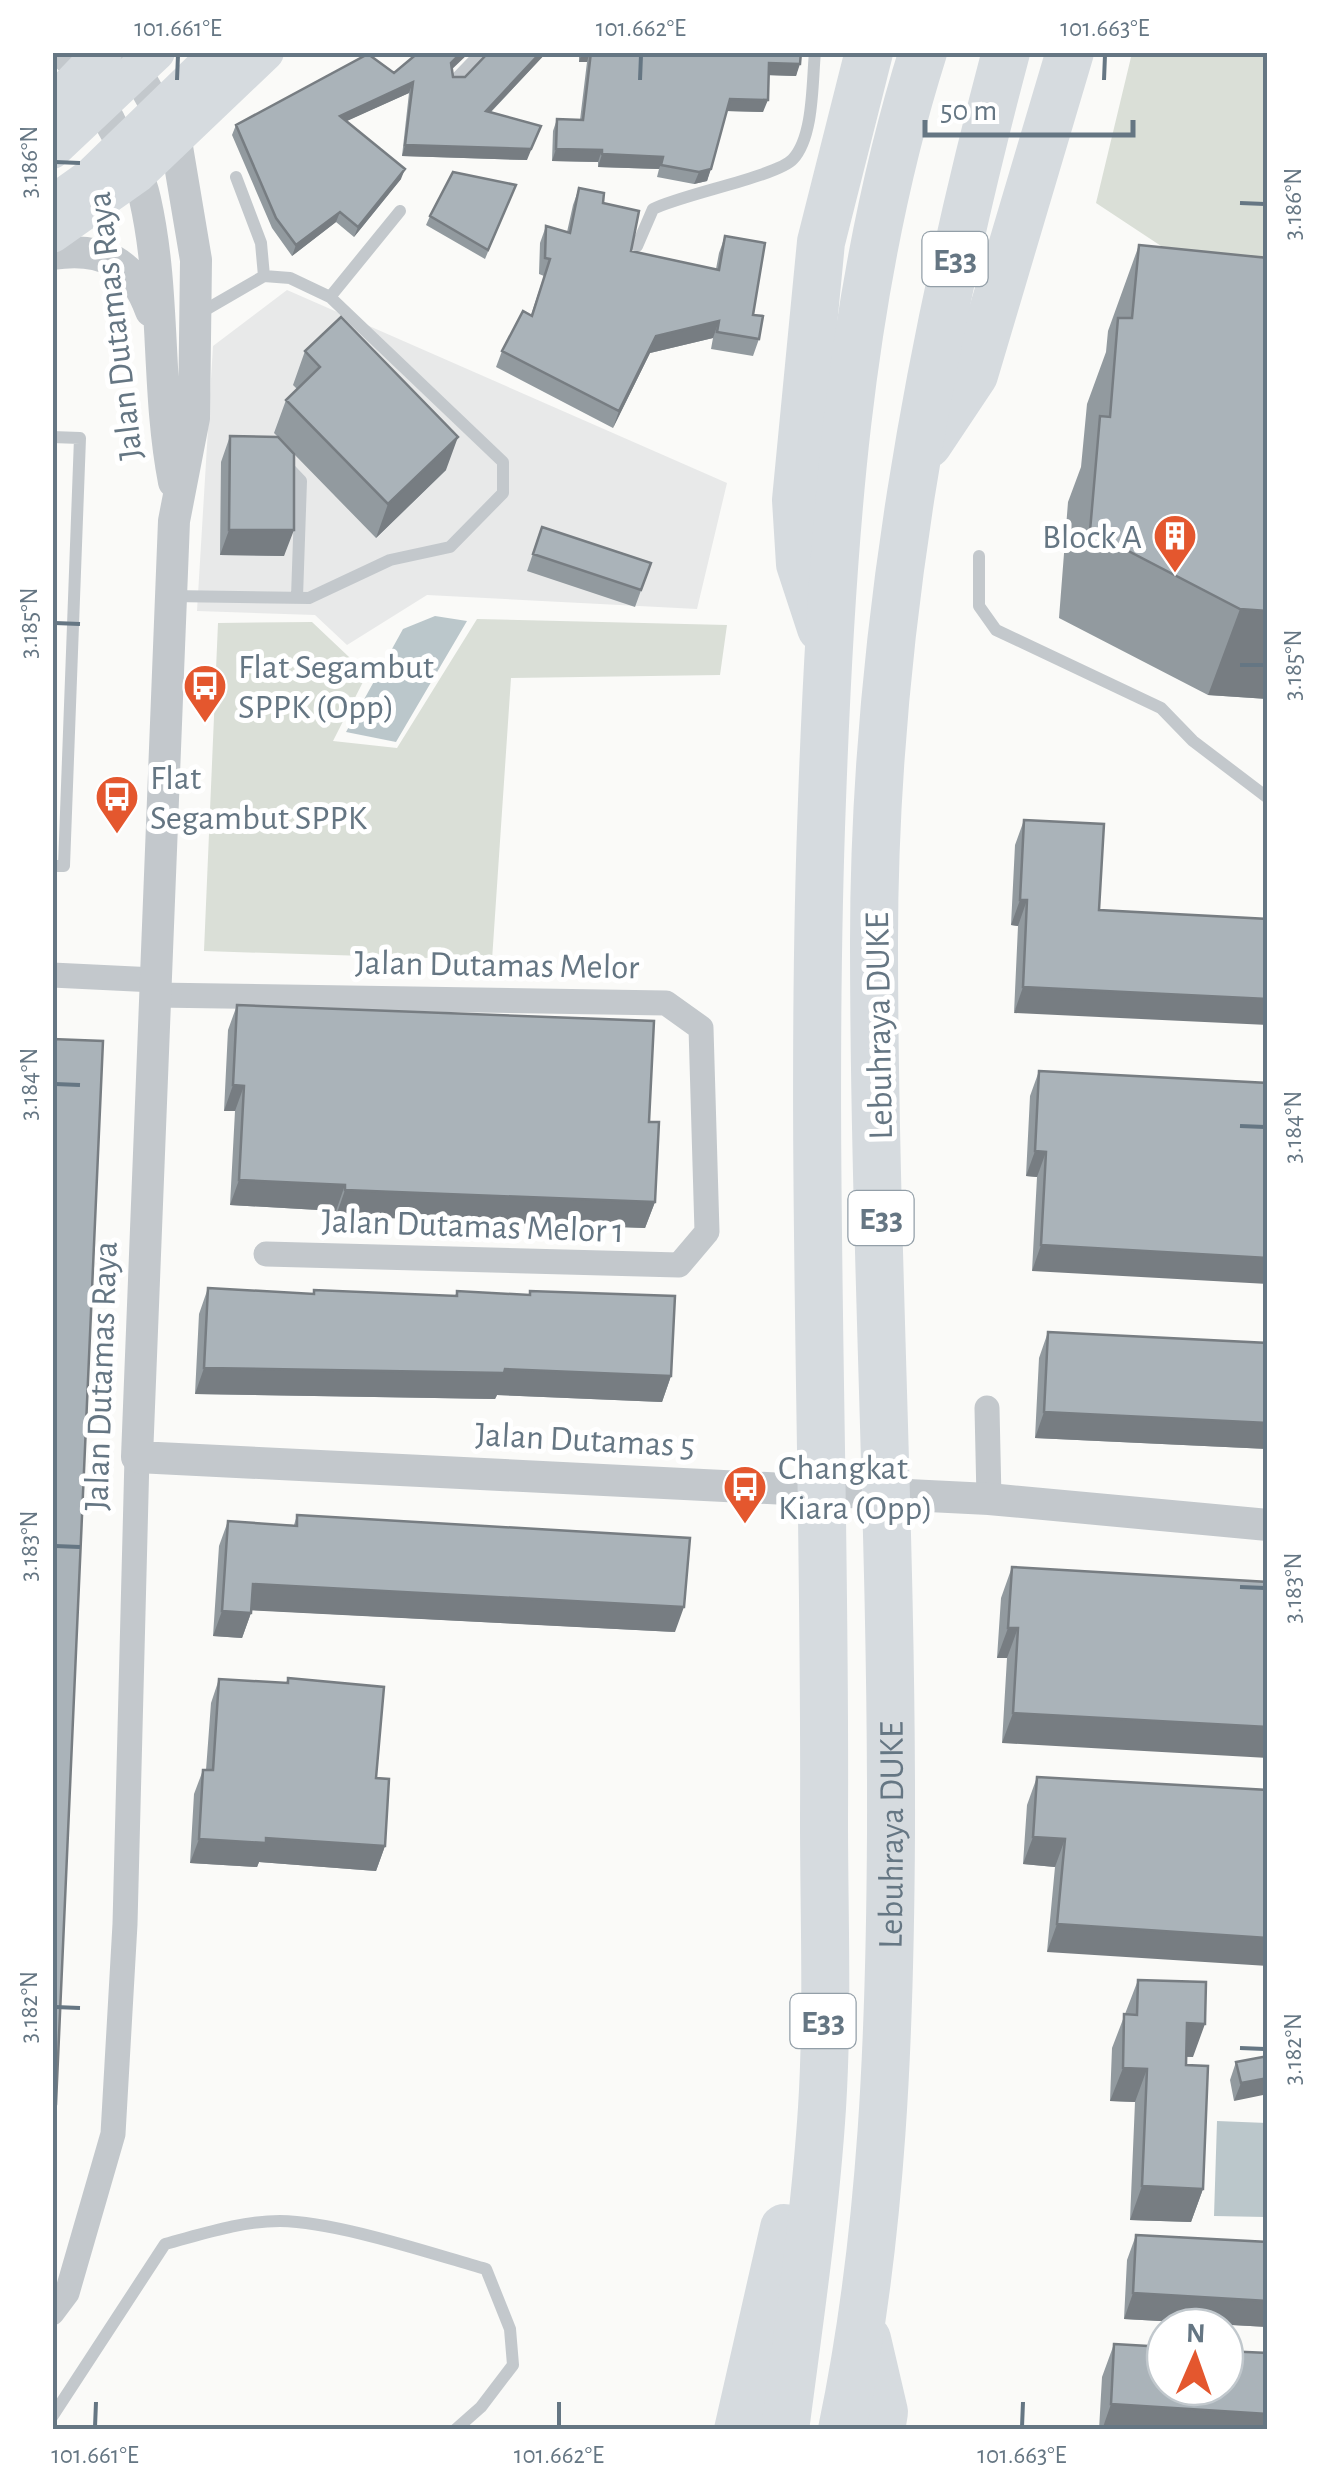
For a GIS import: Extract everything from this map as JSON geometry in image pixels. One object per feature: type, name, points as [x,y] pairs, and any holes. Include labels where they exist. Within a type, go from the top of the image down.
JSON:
[{"type":"highway","name":"E33","points":[[828,647],[800,564],[796,500],[821,242],[869,52]]},
{"type":"highway","name":"Lebuhraya DUKE","points":[[785,2430],[810,2265],[822,2102],[825,1611],[817,932],[828,647],[838,502],[880,219],[923,52]]},
{"type":"highway","name":"Lebuhraya DUKE","points":[[842,2430],[864,2326],[884,2108],[890,1940],[892,1612],[874,939],[892,657],[912,467],[967,198],[1006,52]]},
{"type":"highway","points":[[912,467],[974,375],[1013,256],[1070,52]]},
{"type":"highway","points":[[738,2430],[782,2240],[792,2140],[822,2102]]},
{"type":"highway","points":[[864,2326],[884,2412],[881,2430]]},
{"type":"main road","points":[[143,52],[150,69],[172,91],[201,100],[216,99]]},
{"type":"main road","points":[[52,150],[156,52]]},
{"type":"main road","points":[[52,204],[92,177],[220,52]]},
{"type":"main road","points":[[52,234],[138,174],[265,52]]},
{"type":"main road","points":[[52,105],[84,59]]},
{"type":"street","name":"Jalan Dutamas Raya","points":[[52,2313],[67,2293],[112,2134],[125,1924],[137,1457],[170,596],[176,491],[194,418],[198,314],[196,260],[176,141],[125,52]]},
{"type":"street","name":"Jalan Dutamas Raya","points":[[84,59],[138,174],[145,199],[162,339],[164,433],[176,491]]},
{"type":"street","points":[[52,254],[82,252],[118,260],[143,289],[162,339]]},
{"type":"street","points":[[52,975],[155,987]]},
{"type":"street","name":"Jalan Dutamas Melor","points":[[155,987],[666,1003],[701,1028],[707,1232],[679,1265]]},
{"type":"street","name":"Jalan Dutamas Melor 1","points":[[266,1254],[679,1265]]},
{"type":"street","points":[[987,1408],[989,1500]]},
{"type":"street","name":"Jalan Dutamas 5","points":[[137,1457],[989,1500],[1268,1525]]},
{"type":"lane","points":[[454,80],[482,52]]},
{"type":"lane","points":[[637,246],[653,209],[680,195],[772,172],[794,159],[806,127],[816,52]]},
{"type":"lane","points":[[236,178],[261,244],[264,276]]},
{"type":"lane","points":[[330,296],[400,211]]},
{"type":"lane","points":[[170,596],[308,598],[390,560],[450,546],[503,493],[503,462],[330,296],[290,278],[264,276],[198,314]]},
{"type":"lane","points":[[52,437],[80,438],[64,866],[52,866]]},
{"type":"lane","points":[[268,446],[302,481],[297,598]]},
{"type":"lane","points":[[978,556],[979,606],[996,630],[1161,708],[1193,741],[1268,798]]},
{"type":"lane","points":[[52,2417],[165,2244],[238,2225],[282,2221],[396,2244],[486,2269],[510,2328],[514,2365],[481,2407],[454,2430]]},
{"type":"shaded area","points":[[1132,53],[1267,53],[1267,316],[1096,203]]},
{"type":"shaded area","points":[[287,290],[727,483],[697,609],[427,595],[347,645],[315,615],[197,611],[213,346]]},
{"type":"shaded area","points":[[435,616],[467,621],[396,742],[346,732],[403,629]]},
{"type":"shaded area","points":[[477,619],[727,625],[720,675],[511,678],[492,960],[204,951],[218,623],[312,622],[367,674],[333,741],[397,748]]},
{"type":"shaded area","points":[[1217,2121],[1267,2123],[1265,2217],[1214,2216]]},
{"type":"building","points":[[419,52],[462,52],[451,63],[453,77],[465,77],[489,52],[541,52],[486,111],[541,126],[531,149],[405,145],[413,82],[340,116],[405,169],[358,227],[340,212],[296,245],[276,218],[236,125],[368,54],[394,73]]},
{"type":"building","points":[[591,52],[801,52],[800,64],[769,63],[768,100],[730,99],[711,169],[699,172],[661,165],[663,157],[556,149],[557,119],[583,120]]},
{"type":"building","points":[[453,172],[516,185],[488,250],[430,216]]},
{"type":"building","points":[[579,188],[604,193],[603,203],[639,211],[631,251],[719,270],[725,236],[765,243],[753,315],[763,316],[759,339],[717,332],[719,321],[656,336],[619,411],[502,351],[523,311],[532,316],[550,259],[545,258],[546,226],[570,233]]},
{"type":"building","points":[[1139,245],[1268,258],[1268,611],[1240,609],[1090,531],[1100,416],[1110,417],[1118,318],[1132,318]]},
{"type":"building","points":[[341,317],[458,437],[388,504],[286,400],[320,367],[305,351]]},
{"type":"building","points":[[230,436],[278,437],[294,454],[294,530],[229,530]]},
{"type":"building","points":[[542,527],[651,563],[641,590],[533,554]]},
{"type":"building","points":[[1024,820],[1104,824],[1099,910],[1268,919],[1268,999],[1023,987],[1027,900],[1020,900]]},
{"type":"building","points":[[237,1005],[654,1021],[649,1122],[659,1122],[655,1202],[345,1190],[345,1185],[239,1180],[244,1086],[233,1085]]},
{"type":"building","points":[[52,1039],[103,1041],[56,2104],[52,2104]]},
{"type":"building","points":[[1039,1071],[1268,1083],[1268,1258],[1041,1245],[1046,1152],[1035,1151]]},
{"type":"building","points":[[208,1288],[314,1294],[314,1290],[530,1295],[530,1291],[675,1296],[671,1376],[505,1369],[504,1373],[204,1368]]},
{"type":"building","points":[[1048,1332],[1268,1343],[1268,1423],[1044,1412]]},
{"type":"building","points":[[297,1515],[690,1538],[684,1607],[253,1584],[251,1613],[222,1611],[228,1521],[297,1526]]},
{"type":"building","points":[[1012,1567],[1268,1582],[1268,1727],[1013,1713],[1018,1628],[1008,1628]]},
{"type":"building","points":[[288,1678],[384,1687],[376,1778],[389,1779],[385,1846],[266,1838],[266,1843],[199,1839],[203,1770],[213,1770],[219,1679],[288,1683]]},
{"type":"building","points":[[1037,1777],[1268,1790],[1268,1938],[1057,1924],[1065,1839],[1033,1837]]},
{"type":"building","points":[[1138,1980],[1206,1982],[1205,2024],[1187,2023],[1186,2065],[1208,2066],[1203,2189],[1142,2186],[1147,2069],[1123,2068],[1124,2014],[1137,2015]]},
{"type":"building","points":[[1268,2056],[1268,2078],[1241,2083],[1236,2062]]},
{"type":"building","points":[[1136,2235],[1268,2242],[1268,2301],[1133,2293]]},
{"type":"building","points":[[1114,2344],[1145,2346],[1145,2406],[1111,2404]]},
{"type":"building","points":[[1245,2352],[1268,2353],[1268,2414],[1158,2407],[1245,2407]]},
{"type":"place","name":"Block A","points":[[1175,574]]},
{"type":"place","name":"Flat Segambut SPPK (Opp)","points":[[205,724]]},
{"type":"place","name":"Flat Segambut SPPK","points":[[117,835]]},
{"type":"place","name":"Changkat Kiara (Opp)","points":[[745,1525]]}]
